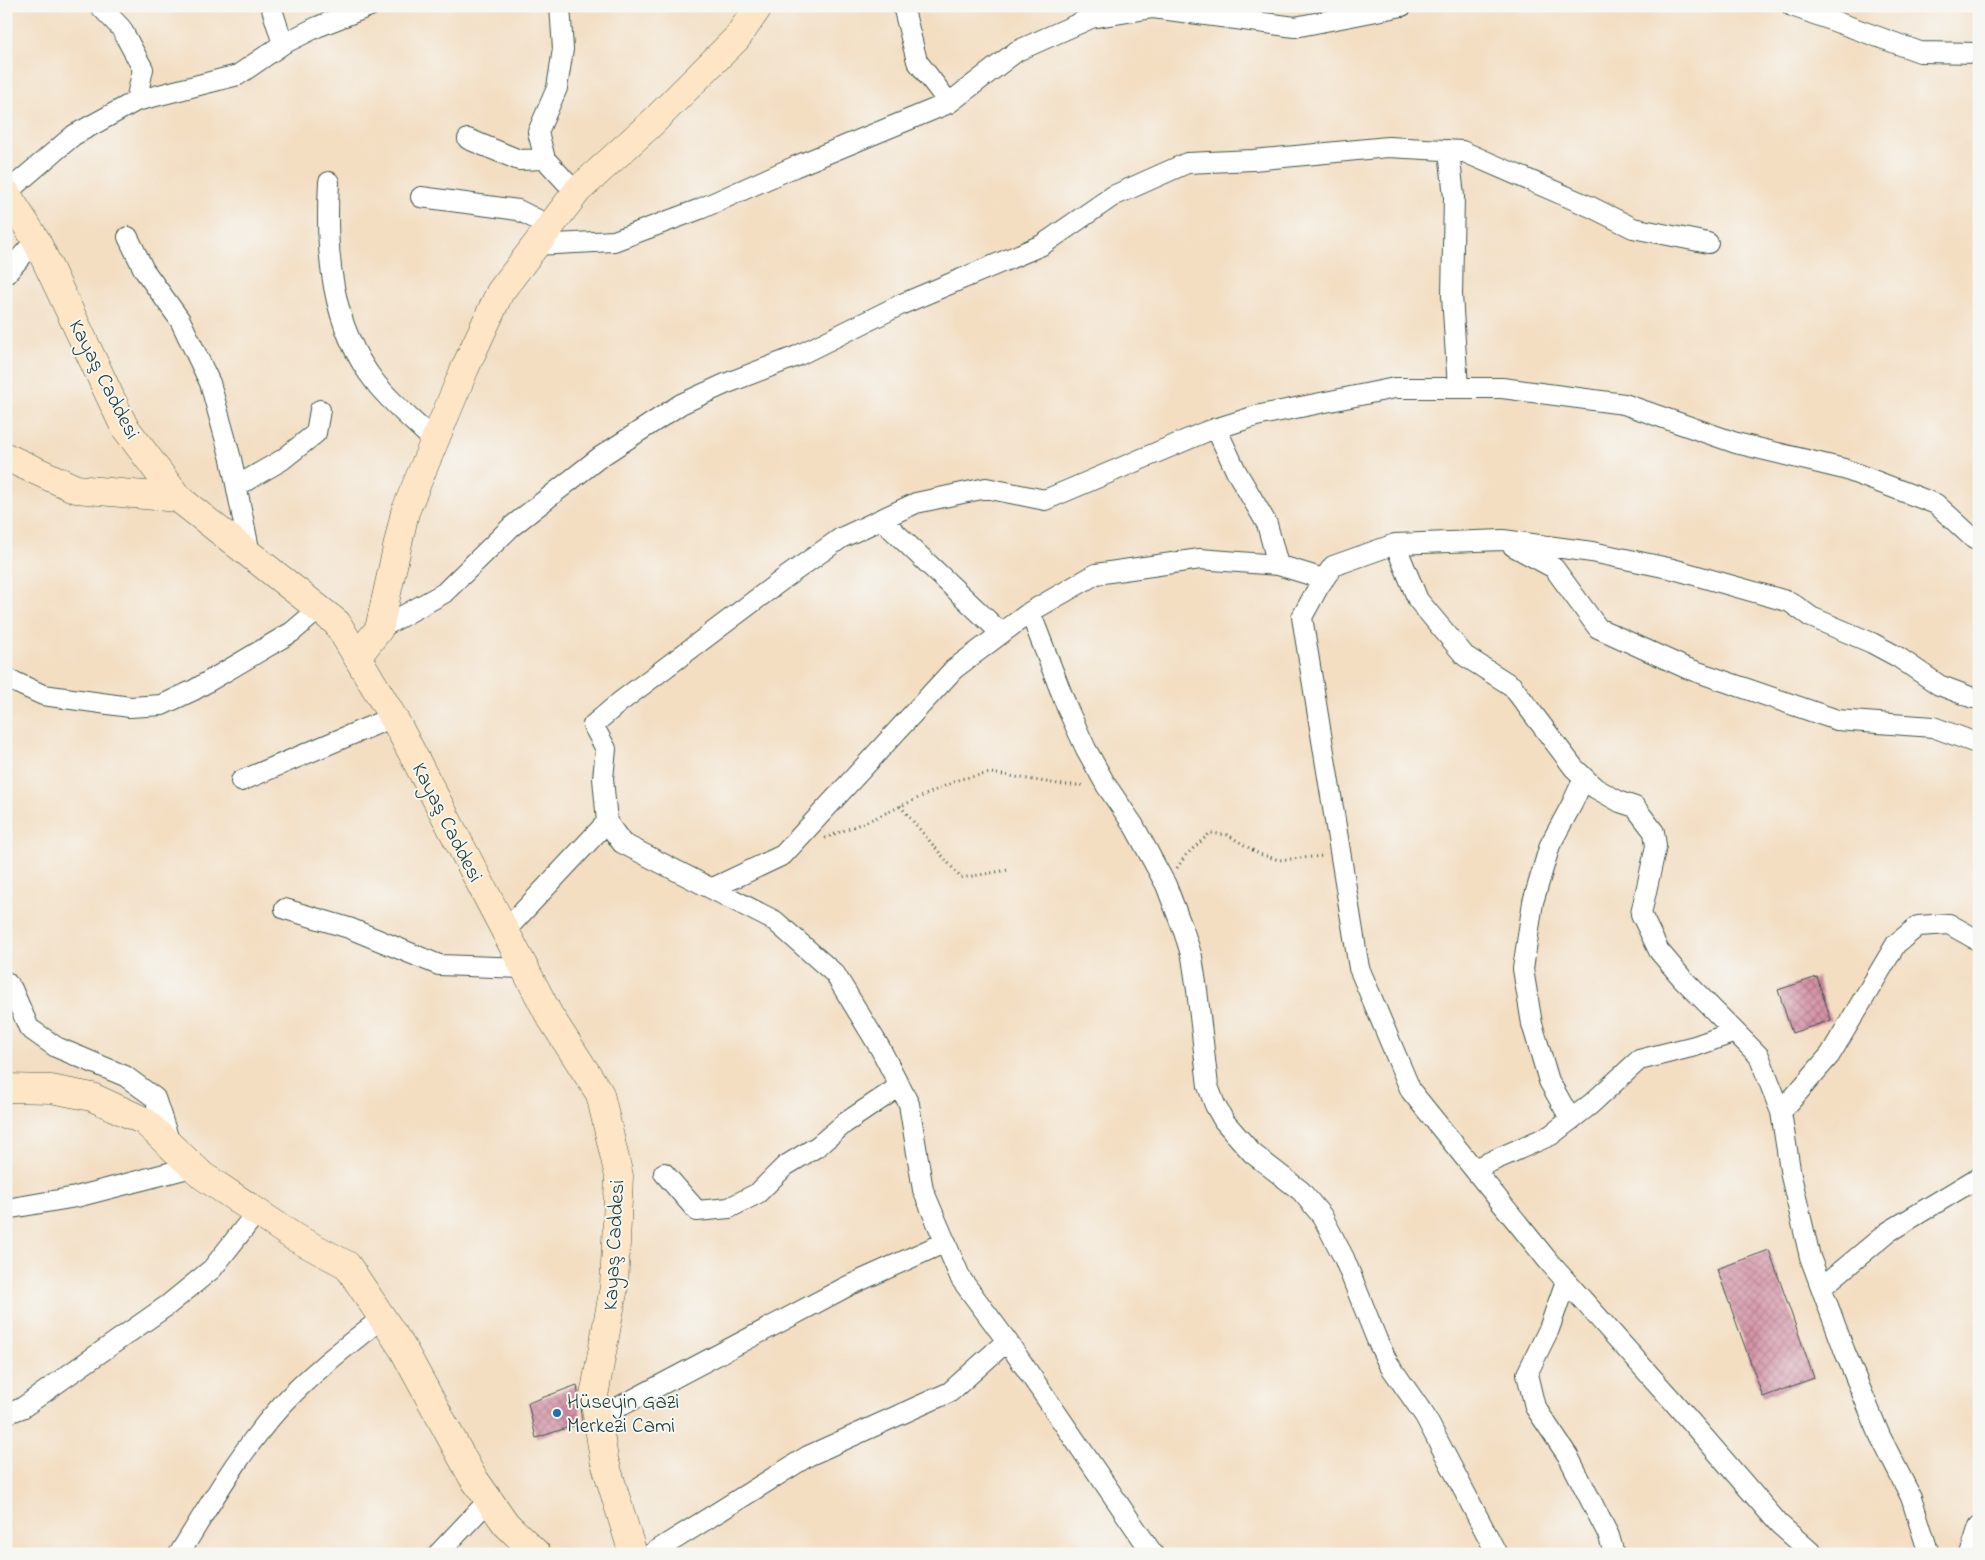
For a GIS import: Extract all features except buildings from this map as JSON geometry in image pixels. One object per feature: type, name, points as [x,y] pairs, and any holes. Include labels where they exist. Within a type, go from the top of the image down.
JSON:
[{"type":"street","points":[[100,6],[121,28],[142,69],[136,101]]},
{"type":"street","points":[[271,6],[283,44]]},
{"type":"street","points":[[6,193],[74,136],[136,101],[238,75],[283,44],[317,27],[370,6]]},
{"type":"street","points":[[560,6],[563,49],[557,88],[538,132],[545,159],[566,182],[578,190]]},
{"type":"street","points":[[379,629],[405,512],[465,368],[500,292],[578,190],[652,123],[737,38],[759,6]]},
{"type":"street","points":[[903,6],[917,61],[949,103]]},
{"type":"street","points":[[421,198],[518,210],[543,235],[614,241],[700,209],[794,167],[949,103],[1017,51],[1091,18],[1153,8],[1295,27],[1402,6]]},
{"type":"street","points":[[1792,6],[1920,52],[1979,53]]},
{"type":"street","points":[[468,139],[519,160],[545,159]]},
{"type":"street","points":[[357,657],[379,629],[444,593],[511,526],[600,457],[681,404],[725,384],[797,356],[902,304],[1042,245],[1113,196],[1187,163],[1253,160],[1388,147],[1462,151],[1633,228],[1708,243]]},
{"type":"street","points":[[1449,150],[1454,196],[1452,296],[1458,388]]},
{"type":"street","points":[[329,182],[328,246],[340,313],[353,349],[375,383],[434,441]]},
{"type":"street","name":"Kayaş Caddesi","points":[[6,193],[36,240],[124,426],[178,498],[337,624],[393,717],[550,1015],[600,1094],[619,1176],[614,1286],[594,1396],[604,1459],[633,1554]]},
{"type":"street","points":[[128,237],[144,270],[180,320],[210,383],[231,459],[250,554]]},
{"type":"street","points":[[6,274],[36,240]]},
{"type":"street","points":[[1153,1554],[1007,1341],[961,1279],[923,1190],[909,1104],[880,1048],[836,974],[775,921],[622,842],[607,822],[603,778],[606,749],[593,724],[786,577],[842,538],[916,503],[986,488],[1045,500],[1216,428],[1256,416],[1395,388],[1502,388],[1624,404],[1736,443],[1854,472],[1936,504],[1974,539],[1979,541]]},
{"type":"street","points":[[237,486],[282,460],[316,433],[320,410]]},
{"type":"street","points":[[1216,428],[1236,471],[1267,524],[1278,565]]},
{"type":"street","points":[[6,456],[76,488],[178,498]]},
{"type":"street","points":[[881,519],[1001,634]]},
{"type":"street","points":[[1503,540],[1554,568],[1598,628],[1686,668],[1837,720],[1933,727],[1979,744]]},
{"type":"street","points":[[1813,1554],[1780,1524],[1566,1281],[1411,1090],[1359,968],[1302,617],[1333,566],[1395,544],[1503,540],[1592,552],[1673,569],[1790,602],[1810,617],[1898,656],[1939,685],[1973,698]]},
{"type":"street","points":[[1395,544],[1418,600],[1465,656],[1512,686],[1574,768],[1595,788],[1620,802],[1636,807],[1654,832],[1656,846],[1641,914],[1659,951],[1682,978],[1759,1056],[1781,1112],[1791,1176],[1810,1256],[1845,1352],[1880,1436],[1911,1497],[1929,1554]]},
{"type":"street","points":[[713,888],[783,855],[954,669],[1030,612],[1096,574],[1200,559],[1278,565],[1324,578]]},
{"type":"street","points":[[6,678],[43,695],[130,707],[162,705],[194,690],[292,632],[319,609]]},
{"type":"street","points":[[1030,612],[1068,710],[1086,749],[1106,785],[1134,826],[1166,885],[1184,932],[1192,957],[1208,1086],[1215,1105],[1224,1121],[1252,1153],[1301,1191],[1322,1216],[1344,1258],[1388,1363],[1425,1416],[1497,1554]]},
{"type":"street","points":[[241,781],[393,717]]},
{"type":"street","points":[[1571,1120],[1549,1081],[1532,1024],[1523,969],[1533,902],[1550,845],[1584,778]]},
{"type":"street","points":[[505,931],[607,822]]},
{"type":"street","points":[[285,909],[349,928],[438,965],[524,968]]},
{"type":"street","points":[[1781,1112],[1830,1055],[1896,944],[1918,926],[1949,924],[1979,941]]},
{"type":"street","points":[[6,982],[12,989],[29,1028],[56,1047],[125,1076],[155,1098],[172,1148]]},
{"type":"street","points":[[1474,1169],[1552,1135],[1639,1060],[1695,1046],[1735,1032]]},
{"type":"street","points":[[664,1173],[697,1212],[729,1208],[758,1193],[785,1166],[818,1146],[846,1123],[900,1086]]},
{"type":"street","points":[[6,1088],[51,1088],[92,1097],[144,1121],[203,1176],[294,1237],[347,1266],[403,1349],[472,1476],[506,1524],[537,1554]]},
{"type":"street","points":[[6,1210],[76,1197],[192,1167]]},
{"type":"street","points":[[1822,1287],[1888,1232],[1979,1177]]},
{"type":"street","points":[[6,1414],[22,1408],[168,1305],[212,1270],[257,1212]]},
{"type":"street","points":[[598,1418],[848,1286],[946,1242]]},
{"type":"street","points":[[1566,1281],[1549,1329],[1528,1374],[1535,1407],[1568,1456],[1609,1536],[1614,1554]]},
{"type":"street","points":[[179,1554],[239,1457],[281,1405],[320,1368],[382,1318]]},
{"type":"street","points":[[651,1554],[808,1456],[950,1392],[1007,1341]]},
{"type":"street","points":[[438,1554],[489,1500]]},
{"type":"street","points":[[1970,1554],[1979,1526]]},
{"type":"path","points":[[819,840],[960,779],[991,773],[1064,785],[1106,785]]},
{"type":"path","points":[[900,806],[961,878],[1008,870]]},
{"type":"path","points":[[1166,885],[1186,855],[1210,832],[1228,834],[1259,854],[1279,860],[1340,854]]},
{"type":"place","name":"Hüseyin Gazi Merkezi Cami","points":[[557,1413]]}]
